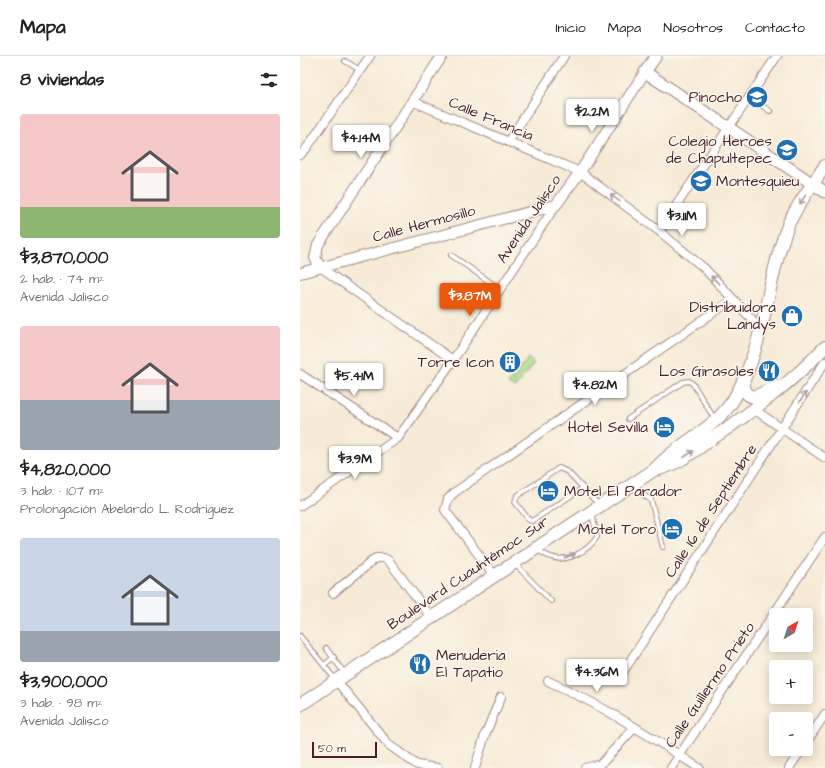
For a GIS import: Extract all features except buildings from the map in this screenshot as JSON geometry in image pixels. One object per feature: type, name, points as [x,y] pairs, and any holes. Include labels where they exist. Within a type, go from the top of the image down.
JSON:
[{"type":"main road","name":"Avenida Jalisco","points":[[646,72],[656,56]]},
{"type":"main road","points":[[646,72],[825,192]]},
{"type":"main road","name":"Boulevard Cuauhtémoc Sur","points":[[300,705],[654,470],[662,460],[715,420],[734,399],[744,381],[753,358],[790,223],[825,166]]},
{"type":"main road","name":"Boulevard Cuauhtémoc Sur","points":[[654,470],[666,468],[687,456],[755,410],[787,385],[825,347]]},
{"type":"main road","points":[[744,381],[745,392],[749,396],[754,397],[771,388],[787,385]]},
{"type":"street","points":[[300,154],[306,149],[370,56]]},
{"type":"street","points":[[442,56],[318,245],[315,258],[320,267],[454,360]]},
{"type":"street","points":[[508,142],[564,56]]},
{"type":"street","points":[[659,230],[777,56]]},
{"type":"street","name":"Avenida Jalisco","points":[[300,506],[398,438],[454,360],[646,72]]},
{"type":"street","name":"Calle Francia","points":[[412,101],[580,172],[659,230],[704,268],[761,329]]},
{"type":"street","name":"Calle Hermosillo","points":[[300,273],[556,205]]},
{"type":"street","points":[[494,575],[446,510],[448,499],[455,492],[733,299]]},
{"type":"street","name":"Calle 16 de Septiembre","points":[[621,675],[825,362]]},
{"type":"street","points":[[300,374],[398,438]]},
{"type":"street","points":[[755,410],[825,458]]},
{"type":"street","name":"Calle Guillermo Prieto","points":[[671,768],[825,537]]},
{"type":"street","points":[[333,593],[376,558],[384,558],[390,561],[431,617]]},
{"type":"street","points":[[341,677],[389,745],[417,766],[438,768]]},
{"type":"street","points":[[548,681],[587,699],[635,727],[699,768]]},
{"type":"street","points":[[475,768],[485,735],[501,697]]},
{"type":"street","points":[[813,732],[825,714]]},
{"type":"street","points":[[585,768],[604,762],[635,727]]},
{"type":"street","points":[[789,768],[797,756]]},
{"type":"lane","points":[[345,61],[360,70]]},
{"type":"lane","points":[[749,97],[770,111]]},
{"type":"lane","points":[[451,255],[500,289]]},
{"type":"lane","points":[[628,419],[683,382],[689,381],[693,384],[715,420]]},
{"type":"lane","points":[[535,548],[550,557],[562,559],[586,550],[597,537],[595,508],[583,488],[568,472],[559,468],[517,496],[515,502],[529,520],[532,521],[583,488]]},
{"type":"lane","points":[[630,485],[651,500],[663,547]]},
{"type":"lane","points":[[514,562],[551,601]]},
{"type":"lane","points":[[300,636],[324,665],[341,677]]},
{"type":"lane","points":[[326,648],[334,657],[341,677]]},
{"type":"lane","points":[[324,665],[334,657]]},
{"type":"green space","points":[[528,358],[534,363],[515,388],[508,384],[511,379],[513,380]]},
{"type":"place","name":"Pinocho","points":[[757,97]]},
{"type":"place","name":"Colegio Heroes de Chapultepec","points":[[787,150]]},
{"type":"place","name":"Montesquieu","points":[[701,181]]},
{"type":"place","name":"Distribuidora Landys","points":[[792,316]]},
{"type":"place","name":"Torre Icon","points":[[510,362]]},
{"type":"place","name":"Los Girasoles","points":[[769,371]]},
{"type":"place","name":"Hotel Sevilla","points":[[664,427]]},
{"type":"place","name":"Motel El Parador","points":[[548,491]]},
{"type":"place","name":"Motel Toro","points":[[672,529]]},
{"type":"place","name":"Menuderia El Tapatio","points":[[420,664]]}]
